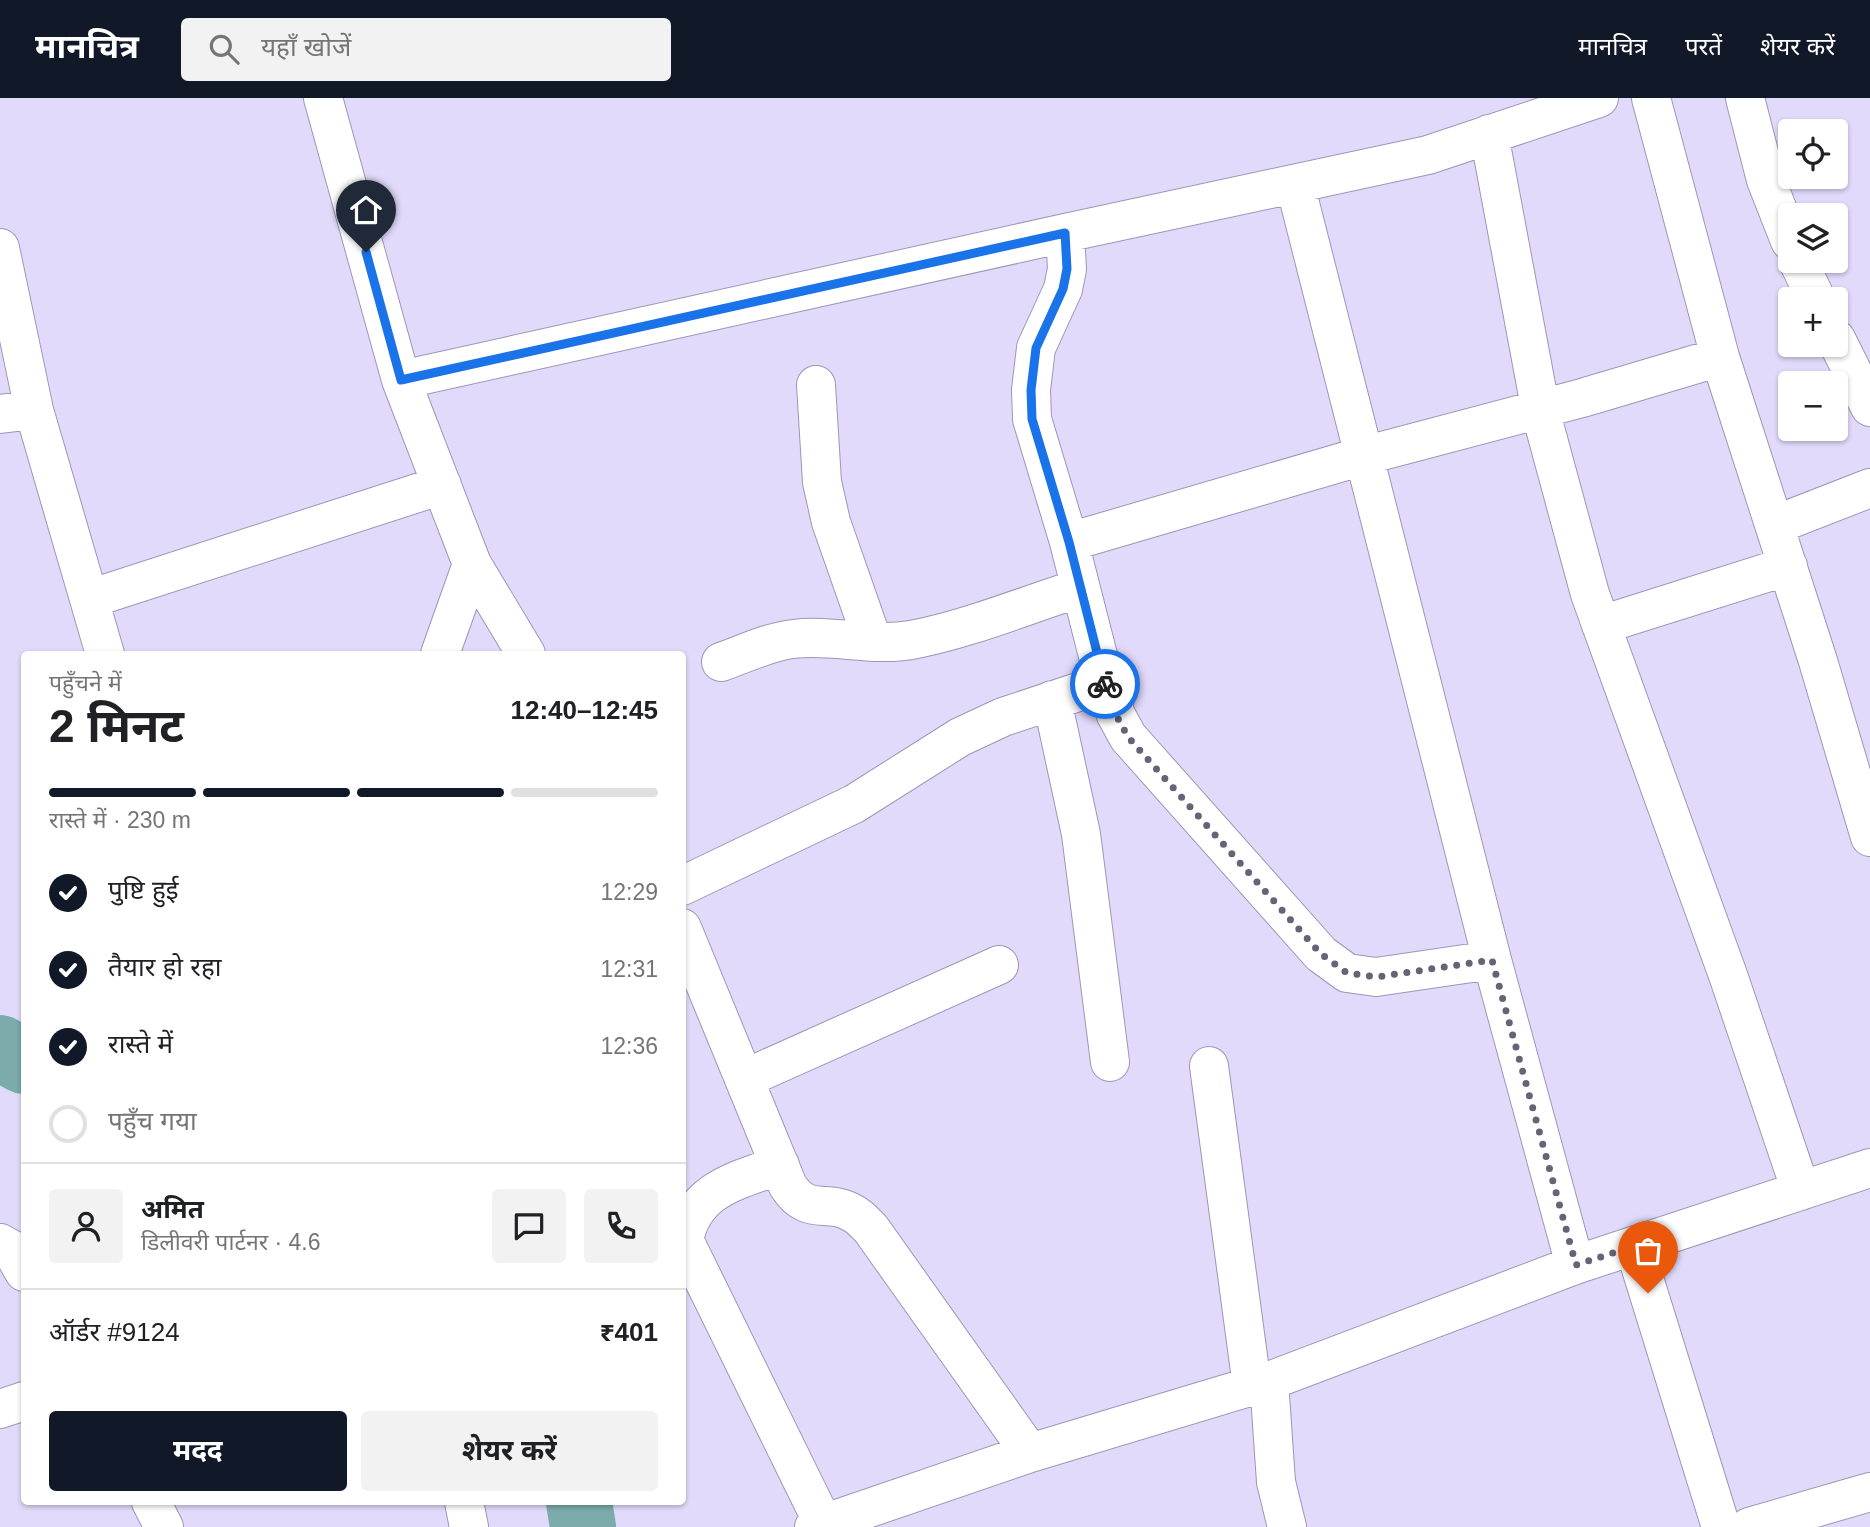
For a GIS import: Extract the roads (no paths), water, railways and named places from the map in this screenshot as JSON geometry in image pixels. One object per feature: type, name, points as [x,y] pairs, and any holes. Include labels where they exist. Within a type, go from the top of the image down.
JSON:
[{"type":"street","points":[[323,98],[401,380],[472,564],[524,651]]},
{"type":"street","points":[[401,380],[1428,155],[1599,98]]},
{"type":"street","points":[[1651,98],[1720,357],[1788,566],[1870,837]]},
{"type":"street","points":[[1745,98],[1766,180],[1778,210]]},
{"type":"street","points":[[1489,135],[1541,409],[1590,594],[1729,978],[1801,1191]]},
{"type":"street","points":[[1295,184],[1492,960],[1576,1265]]},
{"type":"street","points":[[1065,233],[1067,269],[1063,289],[1036,348],[1031,390],[1032,419],[1069,542],[1105,683],[1116,715],[1128,737],[1321,954],[1347,973],[1376,977],[1492,960]]},
{"type":"street","points":[[0,248],[17,412],[89,599],[104,651]]},
{"type":"street","points":[[1069,542],[1363,456],[1541,409],[1720,357]]},
{"type":"street","points":[[1845,357],[1870,407]]},
{"type":"street","points":[[816,385],[822,482],[831,522],[873,642]]},
{"type":"street","points":[[89,599],[442,485]]},
{"type":"street","points":[[1775,525],[1870,488]]},
{"type":"street","points":[[441,651],[472,564]]},
{"type":"street","points":[[1601,625],[1788,566]]},
{"type":"street","points":[[721,662],[793,639],[873,642],[909,640],[1080,588]]},
{"type":"street","points":[[686,884],[854,804],[960,737],[1003,717],[1105,683]]},
{"type":"street","points":[[1052,700],[1081,834],[1110,1062]]},
{"type":"street","points":[[686,938],[788,1186],[797,1199],[811,1205],[834,1206],[854,1214],[871,1229],[1030,1453]]},
{"type":"street","points":[[744,1079],[999,965]]},
{"type":"street","points":[[1209,1066],[1282,1526]]},
{"type":"street","points":[[686,1232],[688,1222],[705,1198],[726,1185],[780,1165]]},
{"type":"street","points":[[686,1245],[818,1525],[1030,1453],[1260,1383],[1576,1265],[1870,1168]]},
{"type":"street","points":[[0,1243],[11,1249],[21,1267]]},
{"type":"street","points":[[1634,1246],[1721,1527]]},
{"type":"street","points":[[0,1409],[21,1402]]},
{"type":"street","points":[[1749,1527],[1870,1492]]},
{"type":"street","points":[[153,1505],[164,1527]]},
{"type":"street","points":[[465,1505],[469,1527]]},
{"type":"waterway","points":[[0,1048],[21,1059]]},
{"type":"waterway","points":[[579,1505],[583,1527]]}]
